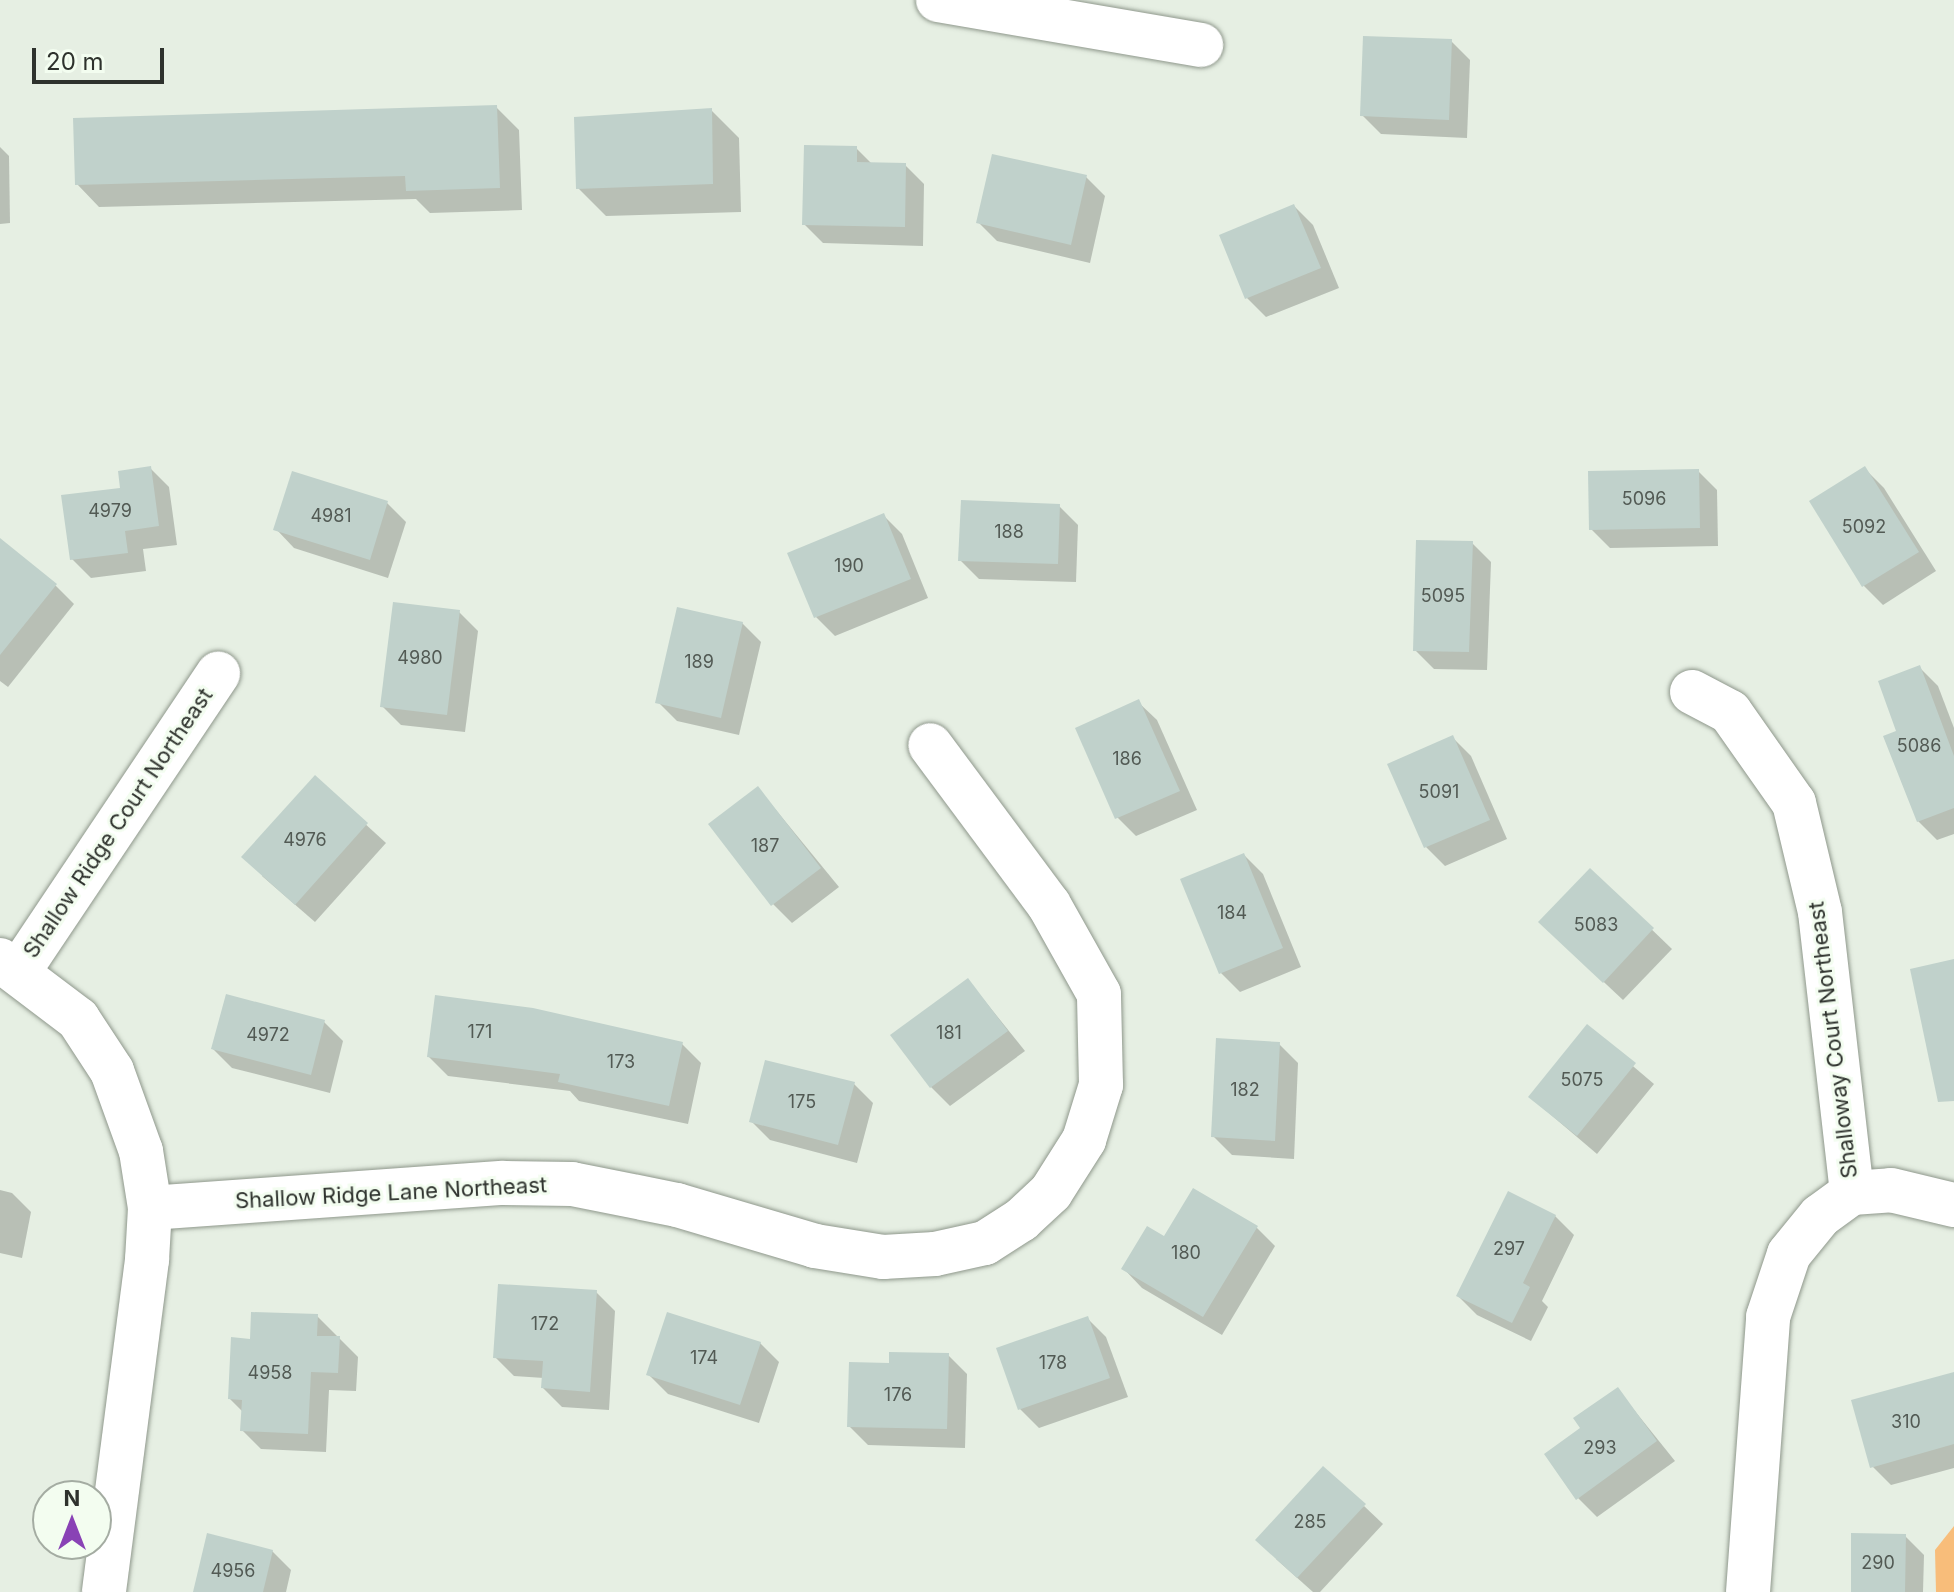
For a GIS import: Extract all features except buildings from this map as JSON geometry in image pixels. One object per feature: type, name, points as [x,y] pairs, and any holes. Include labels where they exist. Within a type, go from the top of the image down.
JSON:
[{"type":"street","points":[[938,0],[1201,45]]},
{"type":"street","name":"Shallow Ridge Court Northeast","points":[[10,966],[218,674]]},
{"type":"street","name":"Shalloway Court Northeast","points":[[1692,692],[1730,712],[1794,803],[1820,912],[1852,1193]]},
{"type":"street","name":"Shallow Ridge Lane Northeast","points":[[150,1208],[503,1183],[572,1184],[664,1202],[815,1246],[883,1257],[935,1254],[985,1243],[1021,1220],[1051,1192],[1084,1140],[1101,1085],[1099,994],[1049,905],[930,745]]},
{"type":"street","points":[[10,966],[78,1019],[112,1071],[141,1151],[150,1208],[104,1592]]},
{"type":"street","points":[[1748,1592],[1768,1317],[1775,1285],[1801,1235],[1852,1193],[1891,1190],[1954,1205]]},
{"type":"shaded area","points":[[1954,1526],[1954,1592],[1936,1592],[1935,1550]]}]
